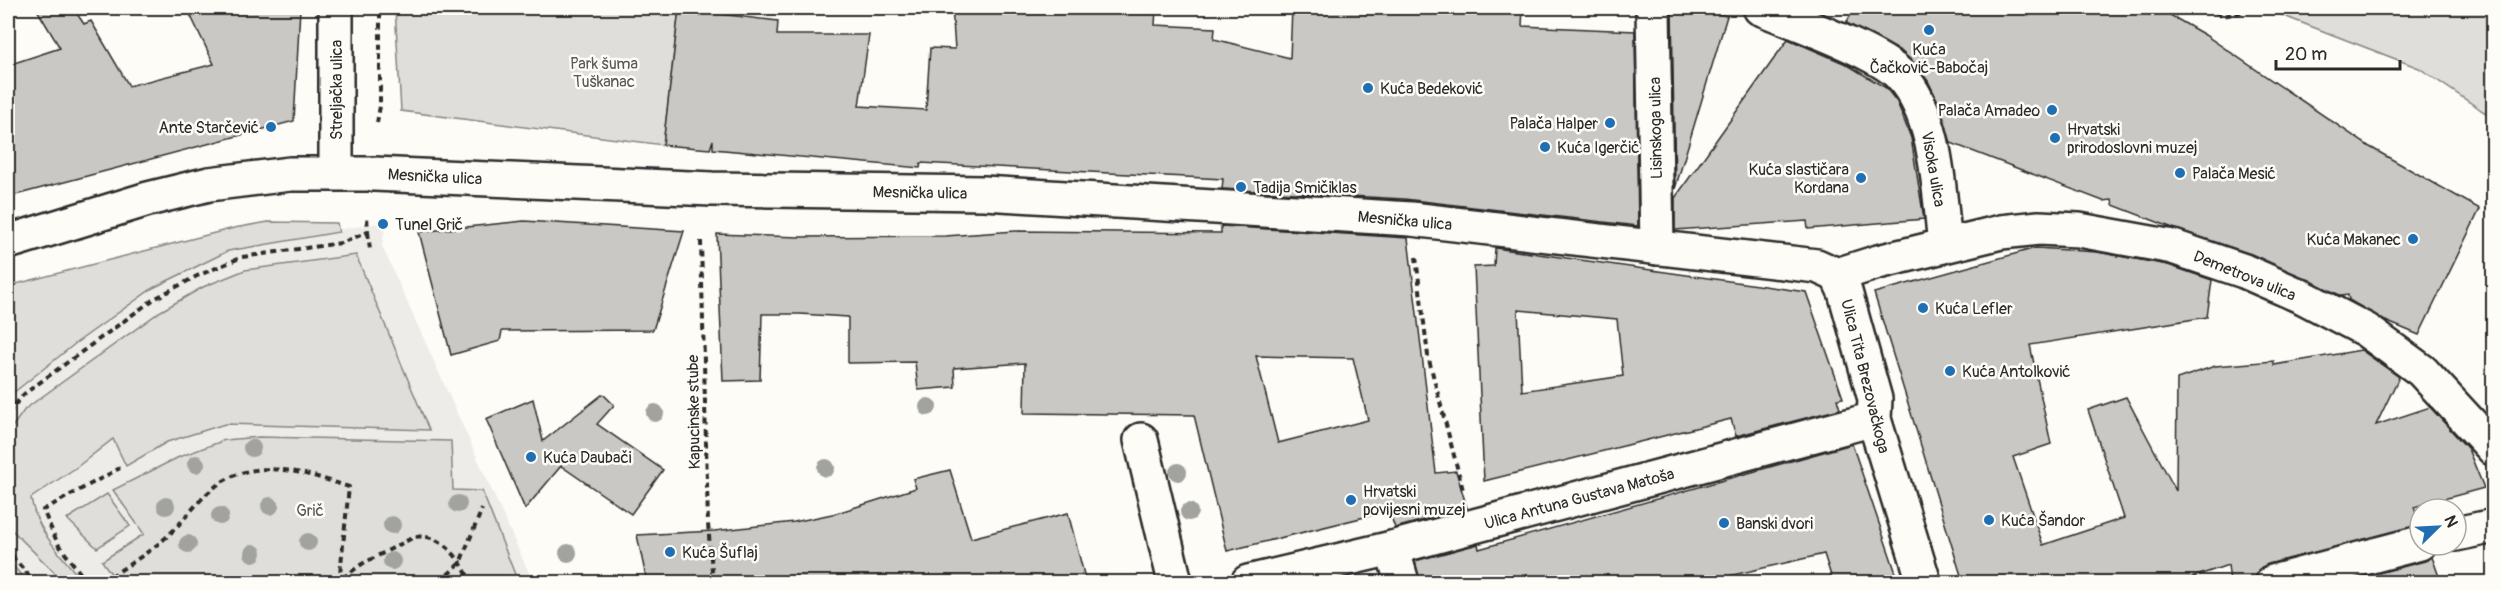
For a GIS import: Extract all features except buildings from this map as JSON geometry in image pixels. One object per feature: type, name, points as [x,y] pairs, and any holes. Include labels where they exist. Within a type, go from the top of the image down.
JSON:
[{"type":"street","name":"Streljačka ulica","points":[[336,8],[336,173]]},
{"type":"street","name":"Lisinskoga ulica","points":[[1653,8],[1657,248]]},
{"type":"street","name":"Visoka ulica","points":[[1760,8],[1859,51],[1888,66],[1900,76],[1922,112],[1930,135],[1936,164],[1945,245]]},
{"type":"street","name":"Mesnička ulica","points":[[8,242],[136,203],[209,184],[290,174],[336,173],[712,189],[984,193],[1411,219],[1817,266],[1837,275]]},
{"type":"street","name":"Demetrova ulica","points":[[1837,275],[1945,245],[2001,232],[2029,229],[2079,230],[2173,247],[2244,271],[2303,297],[2366,330],[2422,371],[2493,449]]},
{"type":"street","name":"Ulica Tita Brezovačkoga","points":[[1837,275],[1845,291],[1871,383],[1875,399],[1874,419],[1924,582]]},
{"type":"street","name":"Ulica Antuna Gustava Matoša","points":[[1248,582],[1392,548],[1874,419]]},
{"type":"street","points":[[1141,440],[1175,582]]},
{"type":"street","points":[[2468,531],[2493,526]]},
{"type":"street","points":[[2272,582],[2408,546]]},
{"type":"street","points":[[1392,548],[1402,582]]},
{"type":"path","points":[[375,129],[380,106],[380,8]]},
{"type":"path","points":[[2206,8],[2223,16],[2248,11],[2250,8]]},
{"type":"path","points":[[367,216],[370,250]]},
{"type":"path","points":[[8,413],[24,394],[136,312],[154,299],[197,276],[242,257],[341,243],[368,232]]},
{"type":"path","name":"Kapucinske stube","points":[[701,240],[708,524],[713,582]]},
{"type":"path","points":[[1416,255],[1428,356],[1465,499]]},
{"type":"path","points":[[87,582],[58,544],[43,510],[120,468]]},
{"type":"path","points":[[102,582],[164,540],[210,491],[227,478],[250,470],[272,468],[309,474],[349,488],[341,581]]},
{"type":"path","points":[[440,582],[460,563],[482,509]]},
{"type":"path","points":[[333,582],[341,581],[362,564],[414,537],[421,536],[436,539],[460,563],[470,582]]},
{"type":"path","points":[[8,546],[15,560],[35,582]]},
{"type":"path","points":[[266,582],[286,576],[317,582]]},
{"type":"shaded area","points":[[386,222],[382,246],[533,582],[8,582],[8,303],[174,256]]},
{"type":"green space","name":"Park šuma Tuškanac","points":[[395,8],[679,8],[663,145],[401,111]]},
{"type":"green space","points":[[2263,8],[2493,8],[2493,118],[2419,68]]},
{"type":"green space","points":[[268,222],[337,223],[339,232],[228,251],[153,288],[76,343],[8,397],[8,286],[234,228]]},
{"type":"green space","points":[[356,255],[429,430],[225,424],[167,442],[126,466],[113,439],[31,498],[44,532],[83,582],[64,582],[11,529],[8,519],[8,433],[25,409],[161,311],[203,287],[245,270]]},
{"type":"green space","name":"Grič","points":[[259,437],[451,441],[453,490],[482,491],[518,582],[117,582],[102,561],[144,534],[113,490],[179,457],[225,440]]},
{"type":"green space","points":[[107,494],[130,526],[97,548],[67,519]]},
{"type":"green space","points":[[8,559],[9,561],[27,582],[8,582]]},
{"type":"place","name":"Kuća Čačković-Babočaj","points":[[1929,30]]},
{"type":"place","name":"Kuća Bedeković","points":[[1368,88]]},
{"type":"place","name":"Palača Amadeo","points":[[2052,110]]},
{"type":"place","name":"Palača Halper","points":[[1610,123]]},
{"type":"place","name":"Ante Starčević","points":[[271,127]]},
{"type":"place","name":"Hrvatski prirodoslovni muzej","points":[[2055,138]]},
{"type":"place","name":"Kuća Igerčić","points":[[1545,147]]},
{"type":"place","name":"Palača Mesić","points":[[2180,173]]},
{"type":"place","name":"Kuća slastičara Kordana","points":[[1861,178]]},
{"type":"place","name":"Tadija Smičiklas","points":[[1241,187]]},
{"type":"place","name":"Tunel Grič","points":[[383,224]]},
{"type":"place","name":"Kuća Makanec","points":[[2413,239]]},
{"type":"place","name":"Kuća Lefler","points":[[1923,308]]},
{"type":"place","name":"Kuća Antolković","points":[[1950,371]]},
{"type":"place","name":"Kuća Daubači","points":[[531,457]]},
{"type":"place","name":"Hrvatski povijesni muzej","points":[[1351,500]]},
{"type":"place","name":"Kuća Šandor","points":[[1989,520]]},
{"type":"place","name":"Banski dvori","points":[[1724,523]]},
{"type":"place","name":"Kuća Šuflaj","points":[[670,552]]}]
